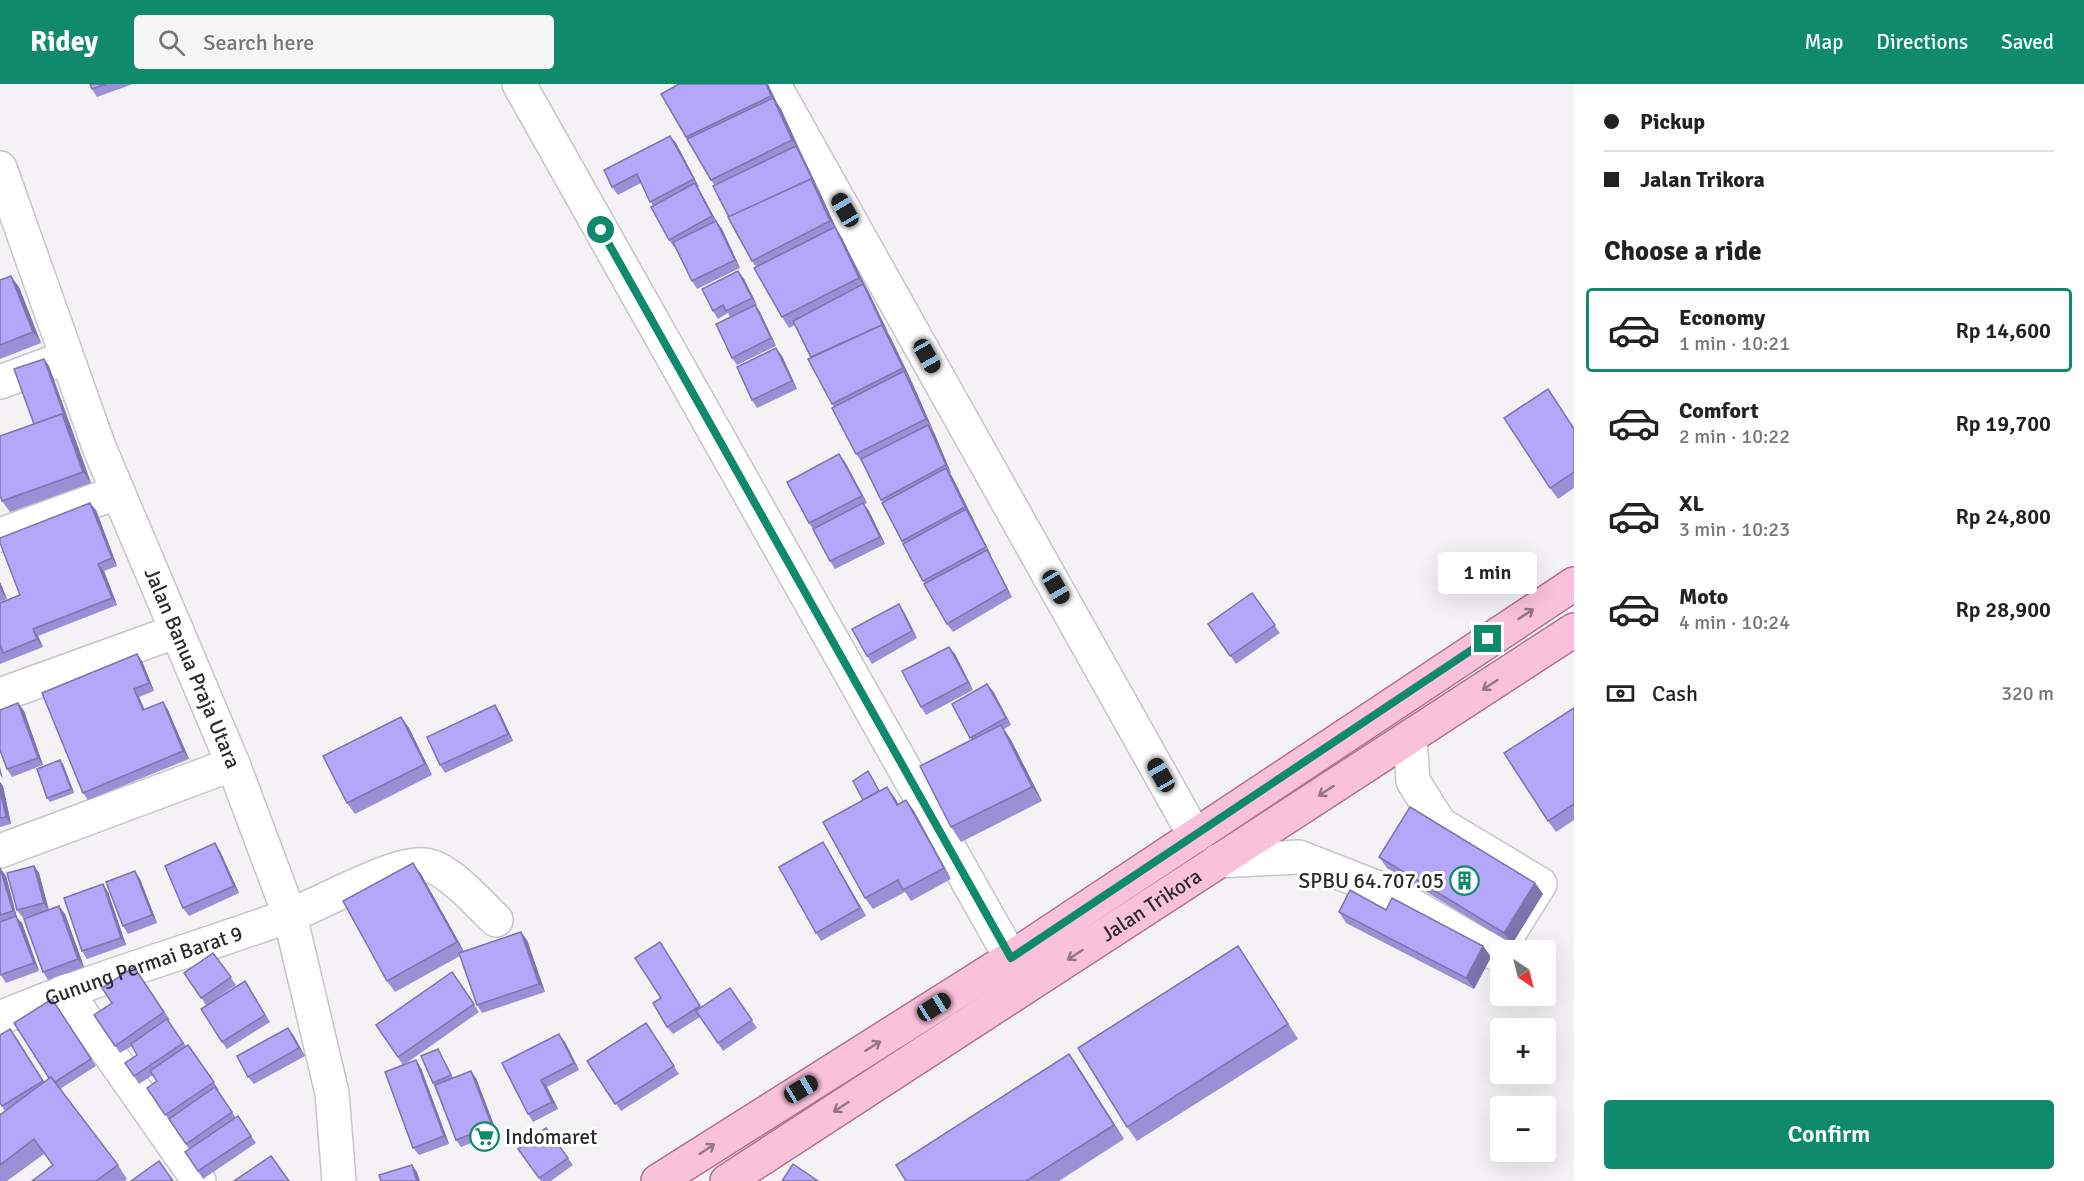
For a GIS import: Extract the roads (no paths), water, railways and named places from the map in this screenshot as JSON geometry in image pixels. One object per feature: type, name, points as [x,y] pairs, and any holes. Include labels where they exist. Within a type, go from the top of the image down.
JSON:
[{"type":"main road","name":"Jalan Trikora","points":[[658,1181],[1011,958],[1574,584]]},
{"type":"main road","name":"Jalan Trikora","points":[[727,1181],[1574,630]]},
{"type":"street","points":[[519,84],[1011,958]]},
{"type":"street","points":[[774,84],[1195,836]]},
{"type":"street","name":"Jalan Banua Praja Utara","points":[[0,168],[9,220],[68,358],[118,492],[233,764],[290,915],[332,1093],[339,1181]]},
{"type":"street","points":[[0,382],[68,358]]},
{"type":"street","points":[[0,534],[118,492]]},
{"type":"street","points":[[0,695],[177,631]]},
{"type":"street","points":[[1391,893],[1424,847],[1413,781],[1410,736]]},
{"type":"street","points":[[0,851],[233,764]]},
{"type":"street","points":[[1218,861],[1299,857],[1391,893],[1496,954],[1540,884],[1472,872],[1424,847]]},
{"type":"street","name":"Gunung Permai Barat 9","points":[[0,1018],[65,990],[290,915],[389,872],[424,864],[442,871],[496,920]]},
{"type":"street","points":[[1440,921],[1472,872]]},
{"type":"street","points":[[65,990],[199,1181]]},
{"type":"place","name":"SPBU 64.707.05","points":[[1465,881]]},
{"type":"place","name":"Indomaret","points":[[484,1137]]}]
